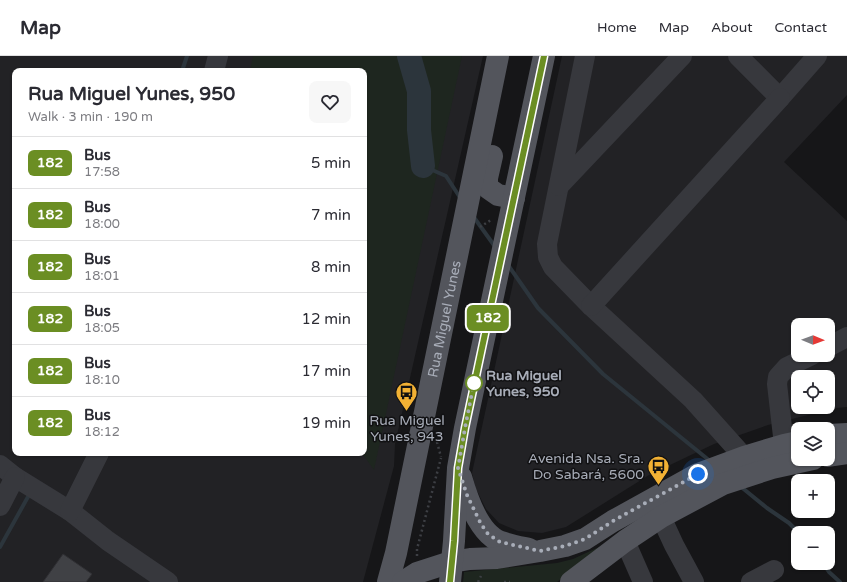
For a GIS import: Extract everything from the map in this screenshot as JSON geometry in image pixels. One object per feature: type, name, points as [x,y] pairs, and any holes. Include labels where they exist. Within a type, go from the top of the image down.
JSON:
[{"type":"main road","points":[[451,572],[454,541],[449,462],[465,428],[544,56]]},
{"type":"main road","points":[[498,58],[500,116],[487,184],[488,188],[498,195],[514,198]]},
{"type":"main road","name":"Rua Miguel Yunes","points":[[388,582],[396,553],[498,58]]},
{"type":"main road","points":[[835,435],[847,434]]},
{"type":"main road","points":[[403,582],[417,574],[451,572],[470,559],[497,558],[540,551],[565,546],[585,539],[613,521],[698,474],[744,457],[791,443]]},
{"type":"main road","points":[[835,455],[847,453]]},
{"type":"main road","points":[[449,462],[481,524],[488,534],[500,542],[540,551]]},
{"type":"main road","points":[[576,580],[625,541],[661,517],[723,484],[772,468],[791,464]]},
{"type":"street","points":[[215,68],[218,56]]},
{"type":"street","points":[[585,56],[547,244],[548,256],[553,267],[591,306],[693,400],[744,457]]},
{"type":"street","points":[[559,186],[682,56]]},
{"type":"street","points":[[738,56],[780,98]]},
{"type":"street","points":[[591,306],[817,56]]},
{"type":"street","points":[[835,343],[847,337]]},
{"type":"street","points":[[791,443],[777,384],[778,377],[787,367],[797,362]]},
{"type":"street","points":[[70,511],[98,456]]},
{"type":"street","points":[[0,465],[15,477],[70,511],[108,541],[168,582]]},
{"type":"street","points":[[0,506],[15,477]]},
{"type":"street","points":[[661,517],[694,582]]},
{"type":"street","points":[[625,541],[643,582]]},
{"type":"street","points":[[751,582],[774,570]]},
{"type":"path","points":[[417,549],[449,462]]},
{"type":"path","points":[[504,582],[510,582]]},
{"type":"shaded area","points":[[0,56],[483,56],[395,444],[394,466],[363,582],[0,582]]},
{"type":"shaded area","points":[[253,56],[462,56],[374,470],[364,456],[367,456],[367,68],[251,68]]},
{"type":"shaded area","points":[[562,56],[847,56],[847,95],[784,162],[847,221],[847,407],[835,408],[835,370],[791,370],[791,414],[812,414],[768,425],[714,444],[649,475],[566,527],[542,533],[518,531],[499,523],[486,509],[475,487],[472,473]]},
{"type":"shaded area","points":[[599,547],[600,551],[557,582],[463,582],[464,572],[557,563],[573,559]]},
{"type":"building","points":[[63,554],[92,574],[86,582],[43,582]]},
{"type":"waterway","points":[[183,68],[187,56]]},
{"type":"waterway","points":[[409,56],[419,91],[419,130],[423,166]]},
{"type":"waterway","points":[[423,166],[446,176],[461,199]]},
{"type":"waterway","points":[[473,216],[496,248]]},
{"type":"waterway","points":[[508,265],[538,308],[603,374],[710,461]]},
{"type":"waterway","points":[[740,486],[792,526]]},
{"type":"waterway","points":[[0,547],[29,495]]},
{"type":"waterway","points":[[828,570],[840,582]]},
{"type":"bus line","name":"182","points":[[450,582],[458,468],[465,428],[544,56]]},
{"type":"place","name":"Rua Miguel Yunes, 950","points":[[474,383]]},
{"type":"place","name":"Rua Miguel Yunes, 943","points":[[407,412]]},
{"type":"place","name":"Avenida Nsa. Sra. Do Sabará, 5600","points":[[659,486]]},
{"type":"route","points":[[474,383],[458,468],[467,495],[481,524],[488,534],[500,542],[540,551],[565,546],[585,539],[613,521],[698,474]]}]
